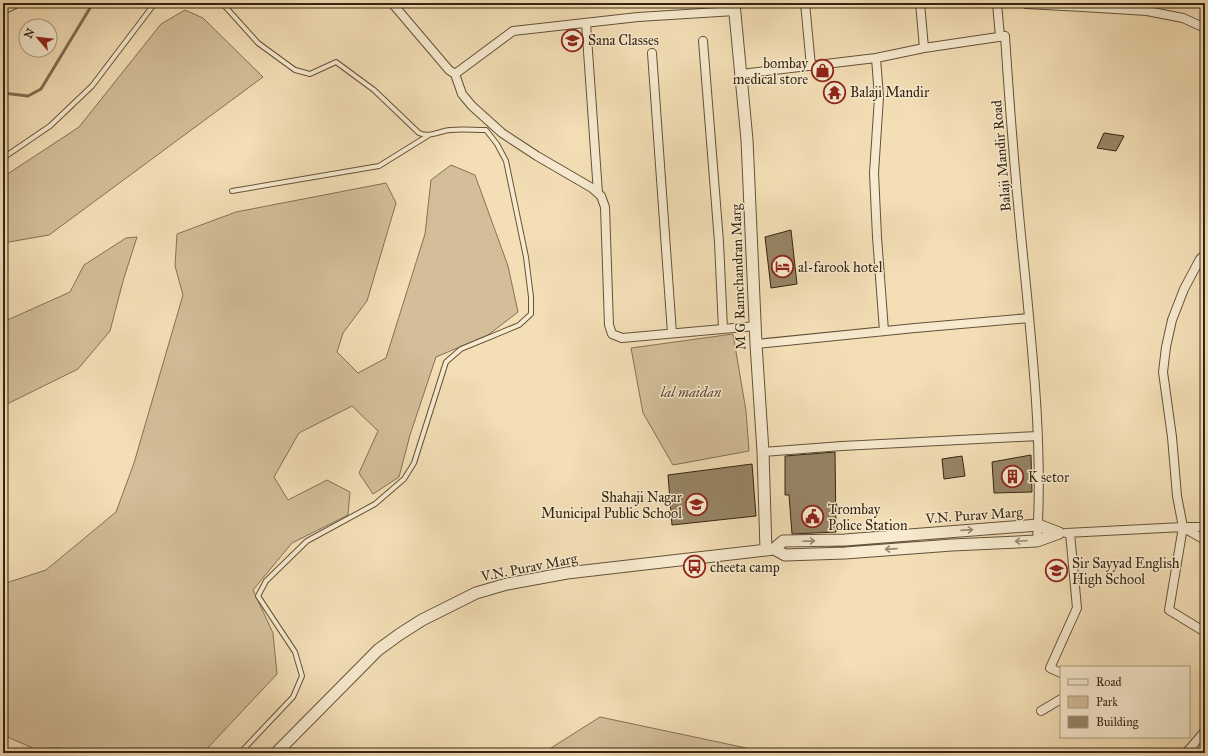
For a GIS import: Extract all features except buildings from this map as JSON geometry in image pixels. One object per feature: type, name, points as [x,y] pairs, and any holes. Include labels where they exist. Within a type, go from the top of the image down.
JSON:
[{"type":"street","points":[[3,8],[14,3]]},
{"type":"street","points":[[392,3],[449,70],[455,74],[462,94],[472,106],[502,133],[537,156],[592,188],[601,196],[605,207],[610,325],[612,334],[622,338],[756,326]]},
{"type":"street","points":[[805,3],[811,66]]},
{"type":"street","points":[[920,3],[924,48]]},
{"type":"street","points":[[741,74],[876,58],[924,48],[1000,37],[997,3]]},
{"type":"street","points":[[1026,4],[1082,5],[1147,12],[1183,18],[1205,28]]},
{"type":"street","points":[[455,74],[513,31],[734,7]]},
{"type":"street","name":"M G Ramchandran Marg","points":[[734,7],[747,140],[762,452],[770,550]]},
{"type":"street","points":[[586,24],[598,193]]},
{"type":"street","name":"Balaji Mandir Road","points":[[1000,37],[1005,36],[1014,163],[1029,318],[1038,436],[1037,541]]},
{"type":"street","points":[[703,41],[719,242],[723,329]]},
{"type":"street","points":[[652,53],[672,333]]},
{"type":"street","points":[[876,58],[879,97],[874,173],[884,331]]},
{"type":"street","points":[[1205,254],[1200,259],[1184,289],[1172,320],[1166,347],[1163,372],[1172,437],[1177,496],[1183,527],[1169,610],[1205,632]]},
{"type":"street","points":[[756,344],[1029,318]]},
{"type":"street","points":[[762,452],[842,446],[1038,436]]},
{"type":"street","name":"V.N. Purav Marg","points":[[770,550],[782,541],[845,540],[1038,525],[1064,533]]},
{"type":"street","points":[[1183,527],[1205,540]]},
{"type":"street","name":"V.N. Purav Marg","points":[[278,752],[378,650],[422,620],[476,593],[507,584],[566,573],[770,550],[785,555],[845,553],[952,545],[1037,541],[1064,533],[1183,527],[1205,528]]},
{"type":"street","points":[[950,532],[952,545]]},
{"type":"street","points":[[1060,673],[1050,668],[1077,608],[1064,533]]},
{"type":"street","points":[[845,540],[845,553]]},
{"type":"street","points":[[1041,711],[1060,700]]},
{"type":"street","points":[[1186,753],[1187,750],[1205,731]]},
{"type":"lane","points":[[3,158],[50,126],[92,86],[154,3]]},
{"type":"lane","points":[[222,3],[258,43],[295,70],[310,74],[336,62],[374,90],[423,135],[430,135],[449,130],[486,130],[497,144],[506,161],[526,257],[532,314],[520,324],[461,349],[446,362],[414,463],[404,479],[375,504],[307,541],[266,581],[258,596],[295,652],[302,676],[293,697],[240,753]]},
{"type":"lane","points":[[232,191],[379,166],[430,135]]},
{"type":"green space","points":[[185,10],[203,18],[263,77],[49,235],[3,243],[3,177],[79,127],[161,24]]},
{"type":"green space","points":[[451,165],[475,175],[508,266],[518,312],[488,335],[436,357],[410,435],[399,477],[373,494],[359,473],[378,431],[352,406],[299,433],[274,477],[288,500],[327,480],[350,492],[348,515],[292,543],[253,590],[273,633],[277,674],[203,753],[63,753],[60,748],[35,749],[3,735],[3,584],[46,570],[116,512],[134,463],[183,295],[175,266],[177,234],[236,212],[386,183],[396,203],[367,301],[343,333],[337,352],[358,373],[386,358],[425,234],[431,180]]},
{"type":"green space","points":[[137,237],[123,281],[110,331],[78,369],[3,406],[3,322],[70,292],[84,265],[126,238]]},
{"type":"green space","name":"lal maidan","points":[[733,334],[746,411],[749,451],[673,465],[643,413],[631,348]]},
{"type":"green space","points":[[600,717],[770,753],[543,753]]},
{"type":"waterway","points":[[3,93],[28,96],[41,89],[93,3]]},
{"type":"place","name":"Sana Classes","points":[[572,40]]},
{"type":"place","name":"bombay medical store","points":[[823,71]]},
{"type":"place","name":"Balaji Mandir","points":[[835,92]]},
{"type":"place","name":"al-farook hotel","points":[[782,267]]},
{"type":"place","name":"K setor","points":[[1012,477]]},
{"type":"place","name":"Shahaji Nagar Municipal Public School","points":[[697,505]]},
{"type":"place","name":"Trombay Police Station","points":[[813,517]]},
{"type":"place","name":"cheeta camp","points":[[695,567]]},
{"type":"place","name":"Sir Sayyad English High School","points":[[1057,571]]}]
